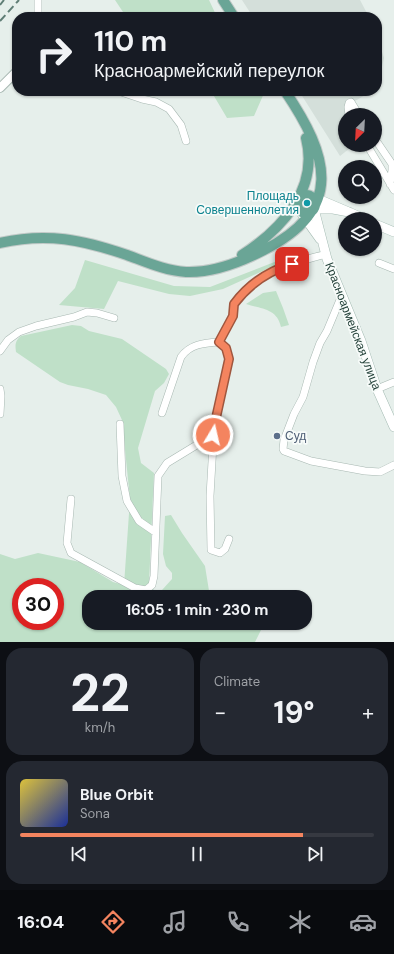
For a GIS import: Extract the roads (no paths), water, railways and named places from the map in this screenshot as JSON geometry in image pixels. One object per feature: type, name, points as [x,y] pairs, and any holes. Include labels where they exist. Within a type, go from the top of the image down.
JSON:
[{"type":"main road","points":[[224,0],[231,12]]},
{"type":"main road","points":[[0,243],[54,237],[68,239],[98,245],[170,269],[185,272],[217,268],[242,260],[271,247],[306,220],[314,209],[316,204],[315,198],[321,190],[322,180],[320,163],[307,128],[288,96]]},
{"type":"main road","points":[[217,268],[241,256],[262,241],[285,219],[298,200],[306,180],[309,156],[303,124],[298,111]]},
{"type":"main road","points":[[298,200],[304,195],[349,212]]},
{"type":"main road","points":[[298,200],[298,208],[300,211],[308,213],[314,209],[333,209],[349,212]]},
{"type":"main road","name":"Красноармейская улица","points":[[314,209],[325,250]]},
{"type":"main road","name":"Красноармейская улица","points":[[300,211],[320,239],[325,250],[361,341],[377,389],[394,428]]},
{"type":"main road","points":[[382,227],[394,232]]},
{"type":"street","points":[[38,0],[38,12]]},
{"type":"street","points":[[0,88],[12,76]]},
{"type":"street","points":[[131,96],[156,102],[169,108],[182,125],[186,140]]},
{"type":"street","points":[[348,108],[349,103],[351,102],[355,108]]},
{"type":"street","points":[[382,149],[392,164],[392,187]]},
{"type":"street","points":[[370,152],[392,187]]},
{"type":"street","points":[[219,342],[233,316],[234,304],[250,286],[265,274],[325,250]]},
{"type":"street","points":[[379,263],[394,269]]},
{"type":"street","points":[[342,295],[327,331],[320,343],[303,397],[294,414],[284,440],[283,449],[284,451],[311,460],[365,471],[380,472],[394,465]]},
{"type":"street","points":[[0,351],[8,340],[19,332],[36,326],[74,318],[87,312],[97,312],[114,318]]},
{"type":"street","points":[[162,413],[183,353],[190,348],[206,343],[219,342],[226,348],[229,359],[213,435],[210,496],[211,550],[220,553],[225,549],[229,539]]},
{"type":"street","points":[[377,389],[394,382]]},
{"type":"street","points":[[0,389],[0,414]]},
{"type":"street","points":[[120,424],[122,476],[126,501],[139,521],[155,532]]},
{"type":"street","points":[[71,499],[67,543],[71,553],[135,588],[146,590],[152,586],[154,576],[158,476],[167,464],[213,435]]},
{"type":"railway","points":[[0,5],[4,0]]},
{"type":"railway","points":[[0,21],[19,0]]},
{"type":"place","name":"Площадь Совершеннолетия","points":[[307,203]]},
{"type":"place","name":"Суд","points":[[277,436]]}]
